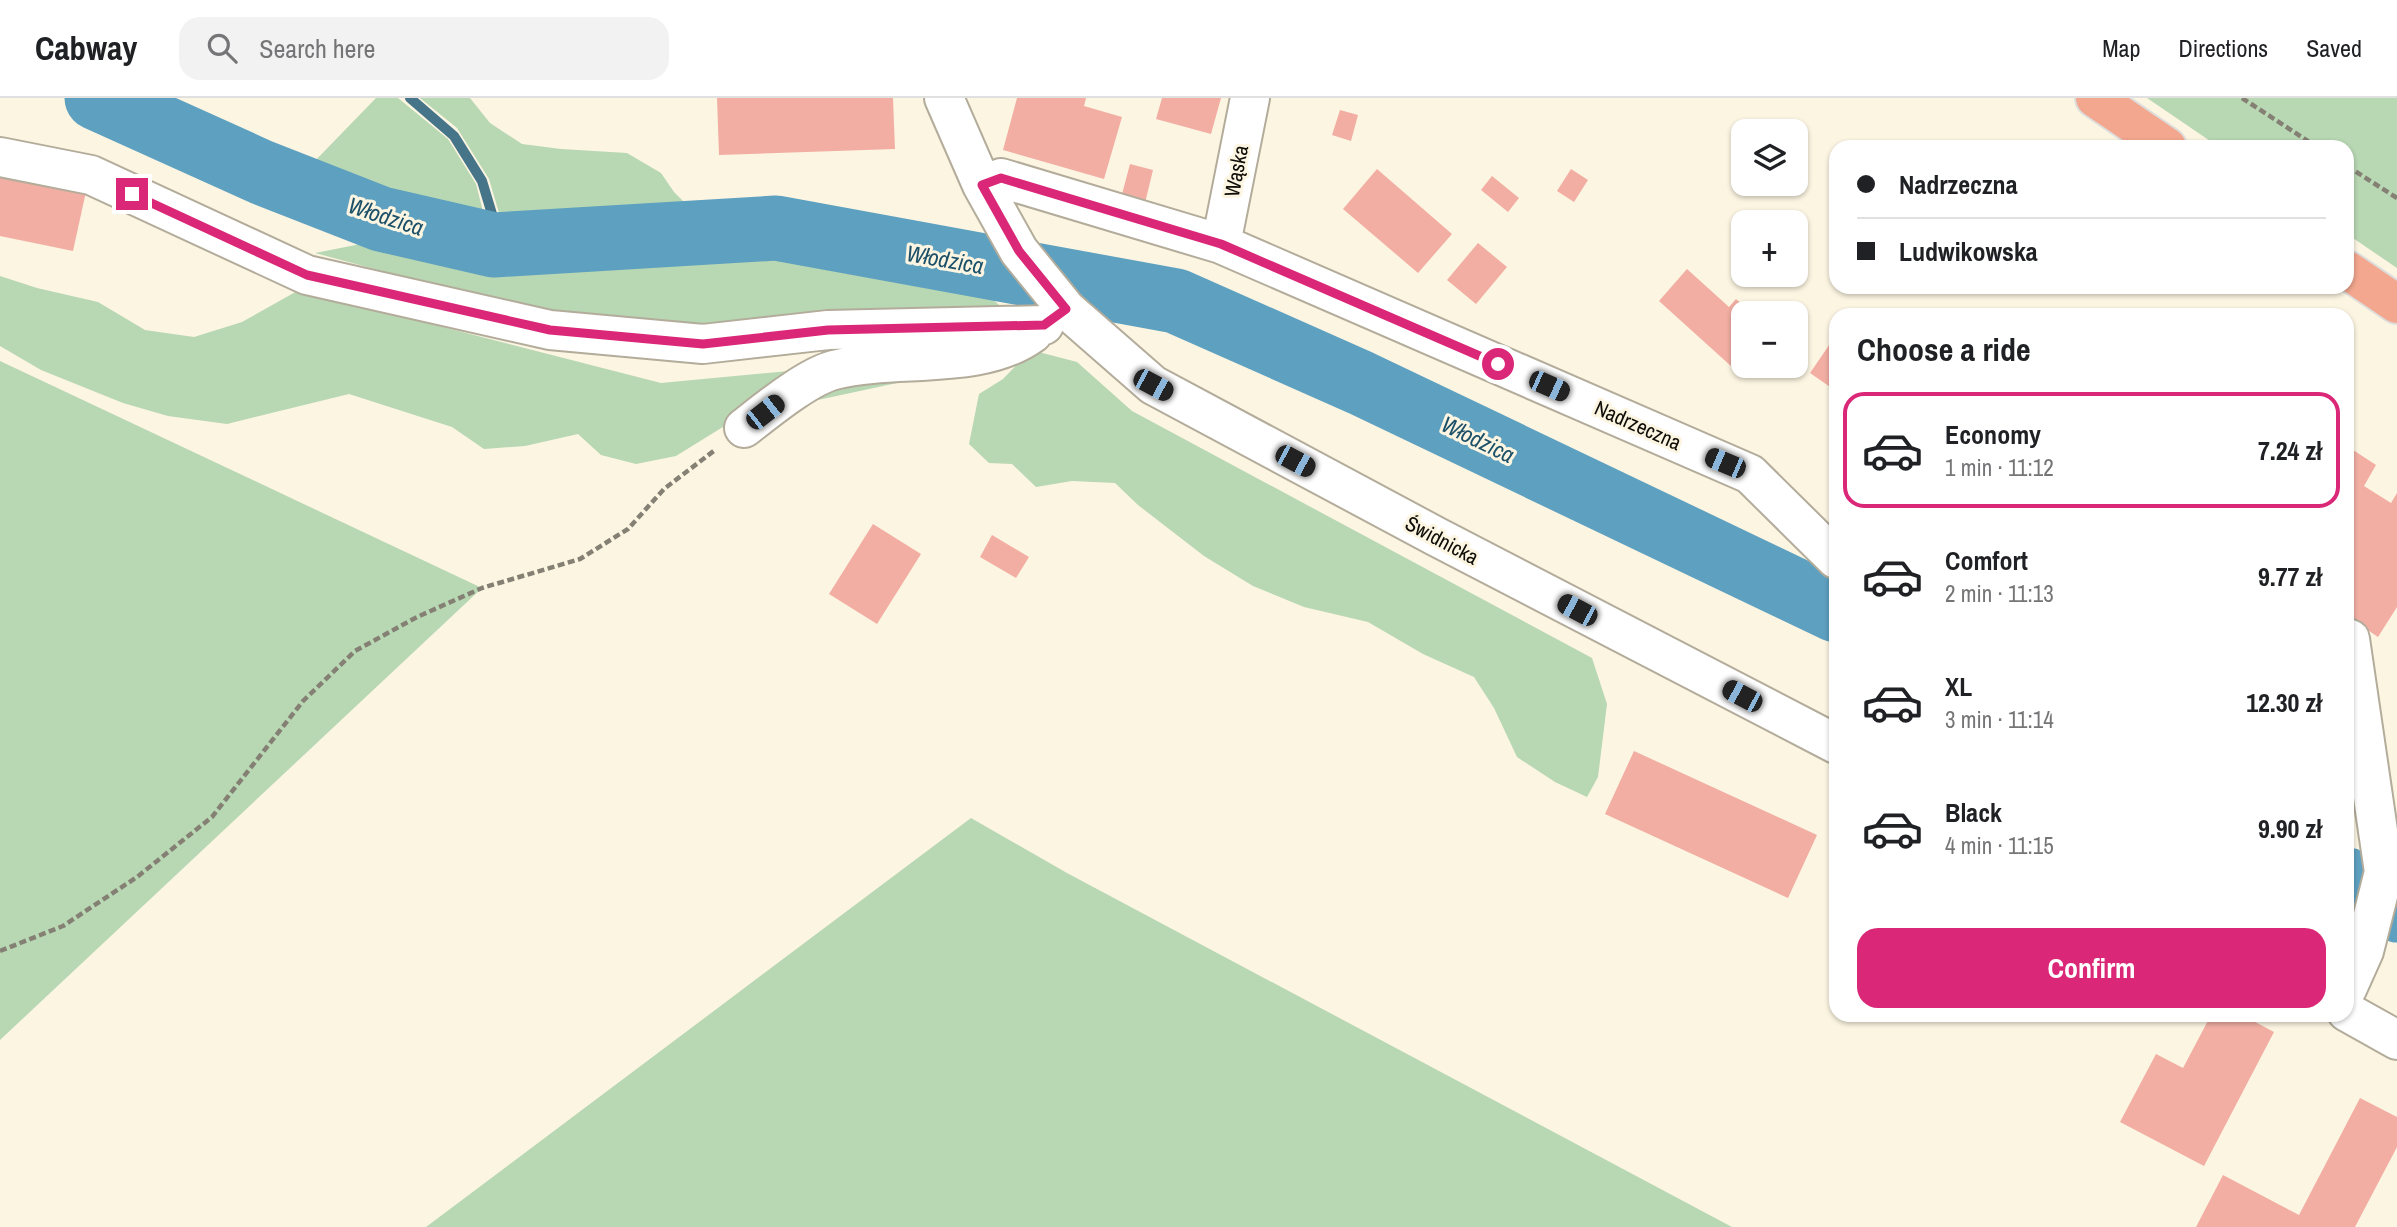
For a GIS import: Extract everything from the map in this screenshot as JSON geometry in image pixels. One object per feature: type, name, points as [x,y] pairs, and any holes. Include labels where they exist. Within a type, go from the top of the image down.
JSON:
[{"type":"main road","points":[[2095,98],[2157,140]]},
{"type":"main road","points":[[2354,275],[2397,304]]},
{"type":"street","name":"Świdnicka","points":[[944,98],[982,185],[1056,311],[1153,385],[1424,531],[1829,740]]},
{"type":"street","name":"Wąska","points":[[1221,244],[1250,98]]},
{"type":"street","points":[[0,157],[91,175],[307,275],[550,330],[703,344],[828,330],[1056,311]]},
{"type":"street","name":"Nadrzeczna","points":[[982,185],[1001,178],[1221,244],[1750,474],[1829,552]]},
{"type":"street","points":[[744,428],[785,396],[831,370],[882,361],[973,358],[1017,345],[1056,311]]},
{"type":"street","points":[[2354,669],[2376,836],[2364,951],[2354,973]]},
{"type":"street","points":[[2354,1016],[2397,1040]]},
{"type":"path","points":[[2242,98],[2306,140]]},
{"type":"path","points":[[2354,170],[2397,198]]},
{"type":"path","points":[[0,951],[63,926],[137,877],[212,817],[303,701],[355,651],[416,617],[482,588],[580,559],[628,530],[664,489],[744,428]]},
{"type":"green space","points":[[376,98],[398,98],[448,139],[476,184],[486,223],[383,196],[311,165]]},
{"type":"green space","points":[[420,98],[470,98],[490,123],[522,144],[627,153],[661,173],[674,192],[691,209],[502,223],[489,179],[457,128]]},
{"type":"green space","points":[[2147,98],[2397,98],[2397,268],[2354,239],[2354,140],[2209,140]]},
{"type":"green space","points":[[371,242],[495,268],[766,254],[983,291],[1012,316],[661,346],[315,253]]},
{"type":"green space","points":[[0,276],[37,288],[98,302],[145,330],[194,337],[242,322],[299,290],[661,383],[990,352],[976,366],[739,417],[676,456],[636,464],[601,455],[578,434],[525,446],[484,449],[452,427],[349,394],[227,424],[168,416],[123,403],[41,370],[0,346]]},
{"type":"green space","points":[[1031,350],[1077,362],[1132,411],[1592,658],[1607,704],[1598,777],[1587,797],[1555,782],[1517,757],[1494,708],[1474,677],[1423,654],[1368,622],[1304,607],[1253,586],[1204,556],[1138,505],[1115,483],[1072,481],[1036,487],[1012,464],[989,463],[969,444],[979,394],[1003,379]]},
{"type":"green space","points":[[0,361],[482,588],[0,1040]]},
{"type":"green space","points":[[971,818],[1067,873],[1732,1227],[426,1227]]},
{"type":"building","points":[[717,98],[893,98],[895,149],[719,155]]},
{"type":"building","points":[[1017,98],[1086,98],[1084,106],[1122,117],[1104,179],[1003,150]]},
{"type":"building","points":[[1162,98],[1221,98],[1211,134],[1156,119]]},
{"type":"building","points":[[1340,110],[1358,115],[1351,141],[1332,135]]},
{"type":"building","points":[[1130,164],[1153,170],[1145,203],[1121,198]]},
{"type":"building","points":[[0,169],[87,187],[73,251],[0,236]]},
{"type":"building","points":[[1377,169],[1452,234],[1418,273],[1343,209]]},
{"type":"building","points":[[1571,169],[1588,180],[1574,202],[1557,191]]},
{"type":"building","points":[[1492,176],[1519,198],[1508,212],[1481,190]]},
{"type":"building","points":[[1478,243],[1507,267],[1476,304],[1447,280]]},
{"type":"building","points":[[1687,269],[1729,307],[1731,305],[1731,366],[1659,301]]},
{"type":"building","points":[[1829,345],[1829,386],[1810,373]]},
{"type":"building","points":[[2354,451],[2376,465],[2364,486],[2391,503],[2397,493],[2397,607],[2378,637],[2354,621]]},
{"type":"building","points":[[873,524],[921,554],[877,624],[829,594]]},
{"type":"building","points":[[992,535],[1029,557],[1016,578],[980,557]]},
{"type":"building","points":[[1634,751],[1817,835],[1788,898],[1605,814]]},
{"type":"building","points":[[2207,1022],[2255,1022],[2274,1032],[2204,1166],[2120,1122],[2156,1054],[2183,1068]]},
{"type":"building","points":[[2360,1098],[2397,1117],[2397,1147],[2355,1227],[2196,1227],[2223,1175],[2299,1215]]},
{"type":"waterway","name":"Włodzica","points":[[97,98],[261,172],[381,219],[494,245],[776,228],[1176,301],[1361,383],[1829,607]]},
{"type":"waterway","points":[[410,98],[454,136],[482,181],[495,224],[494,245]]},
{"type":"waterway","name":"Włodzica","points":[[2354,884],[2397,910]]},
{"type":"route","points":[[132,194],[307,275],[550,330],[703,344],[828,330],[1044,325],[1066,309],[1019,251],[982,185],[1001,178],[1221,244],[1498,364]]}]
